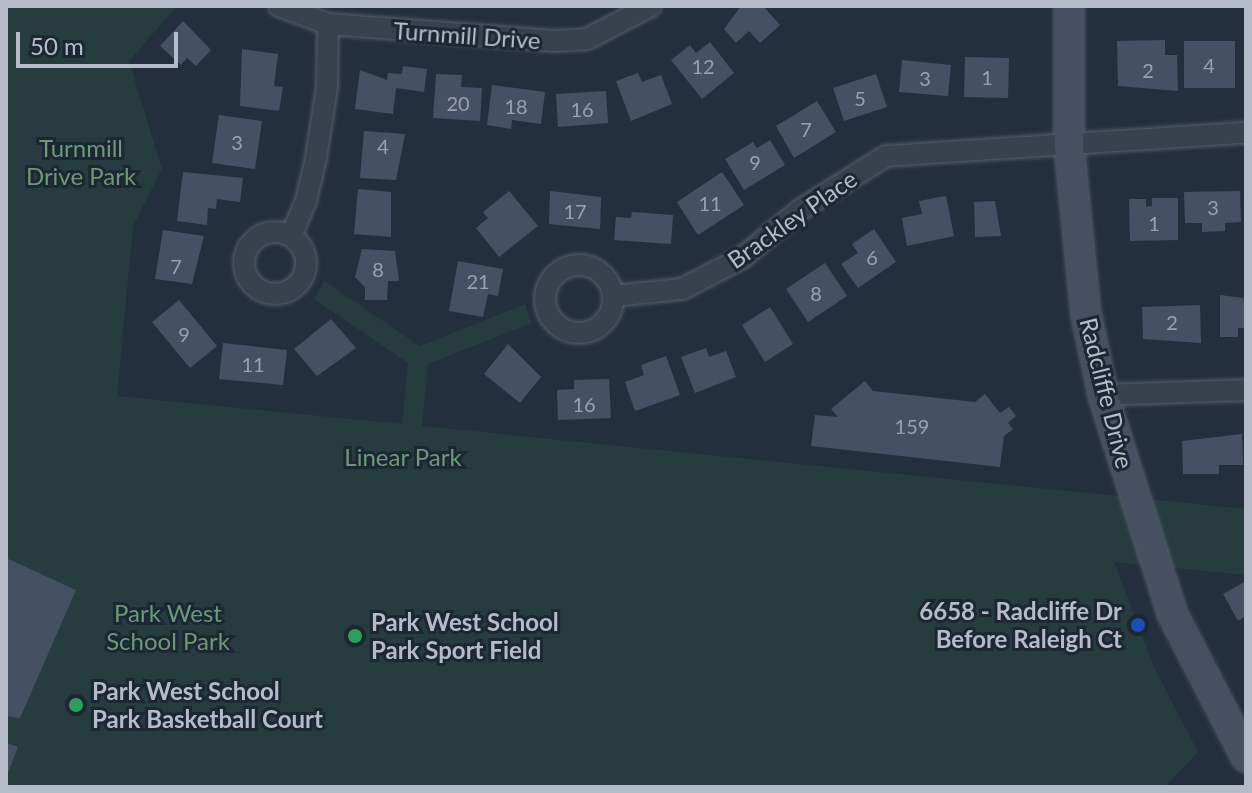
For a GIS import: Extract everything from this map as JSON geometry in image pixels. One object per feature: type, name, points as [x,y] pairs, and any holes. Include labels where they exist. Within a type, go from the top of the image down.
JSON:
[{"type":"street","name":"Turnmill Drive","points":[[279,6],[328,24],[554,41],[587,39],[651,6]]},
{"type":"street","name":"Radcliffe Drive","points":[[1069,6],[1069,145],[1086,314],[1103,395],[1172,613],[1246,757]]},
{"type":"street","points":[[291,236],[306,201],[316,158],[327,87],[328,24]]},
{"type":"street","name":"Brackley Place","points":[[613,296],[682,289],[742,258],[800,210],[886,156],[1246,133]]},
{"type":"street","points":[[1103,395],[1246,390]]},
{"type":"green space","name":"Park West School Park","points":[[6,6],[177,6],[129,61],[162,169],[133,226],[117,396],[402,424],[408,363],[314,299],[324,281],[420,346],[525,304],[532,323],[428,364],[422,426],[1246,509],[1246,575],[1114,562],[1154,667],[1198,752],[1165,787],[6,787]]},
{"type":"building","points":[[741,6],[763,6],[780,25],[760,43],[749,31],[736,43],[724,29]]},
{"type":"building","points":[[183,21],[211,50],[196,66],[187,58],[181,65],[160,46]]},
{"type":"building","points":[[1165,40],[1165,55],[1177,55],[1178,91],[1118,86],[1117,41]]},
{"type":"building","points":[[1184,41],[1235,41],[1235,88],[1184,88]]},
{"type":"building","points":[[710,42],[734,73],[702,99],[671,60],[690,45],[696,53]]},
{"type":"building","points":[[242,49],[278,54],[274,86],[283,87],[279,111],[240,106]]},
{"type":"building","points":[[965,57],[1009,58],[1008,98],[964,97]]},
{"type":"building","points":[[902,60],[951,65],[948,96],[899,92]]},
{"type":"building","points":[[403,66],[427,69],[424,92],[396,88],[393,114],[355,109],[360,70],[387,80],[388,73],[402,74]]},
{"type":"building","points":[[638,73],[642,82],[661,75],[672,104],[631,121],[616,81]]},
{"type":"building","points":[[436,74],[462,75],[461,87],[482,88],[480,121],[433,118]]},
{"type":"building","points":[[876,74],[887,107],[844,121],[833,88]]},
{"type":"building","points":[[492,85],[545,92],[541,124],[512,120],[511,129],[487,125]]},
{"type":"building","points":[[606,91],[608,123],[558,127],[556,94]]},
{"type":"building","points":[[817,101],[836,132],[794,158],[776,126]]},
{"type":"building","points":[[219,115],[262,121],[255,169],[212,163]]},
{"type":"building","points":[[364,131],[405,134],[396,180],[360,178]]},
{"type":"building","points":[[770,140],[785,165],[744,190],[725,159],[753,142],[757,148]]},
{"type":"building","points":[[183,172],[243,178],[240,202],[217,199],[216,209],[208,208],[207,225],[177,221]]},
{"type":"building","points":[[722,172],[744,205],[698,235],[677,202]]},
{"type":"building","points":[[358,189],[391,192],[391,237],[354,234]]},
{"type":"building","points":[[509,191],[538,226],[499,257],[476,228],[488,218],[483,212]]},
{"type":"building","points":[[550,191],[601,197],[600,229],[549,224]]},
{"type":"building","points":[[1240,191],[1241,222],[1225,223],[1225,231],[1202,232],[1202,223],[1185,223],[1184,192]]},
{"type":"building","points":[[946,196],[954,236],[907,246],[902,218],[922,214],[919,201]]},
{"type":"building","points":[[1152,198],[1178,198],[1178,240],[1130,241],[1129,199],[1146,199],[1146,207],[1152,206]]},
{"type":"building","points":[[995,201],[1001,236],[975,237],[974,202]]},
{"type":"building","points":[[632,212],[673,215],[671,244],[614,240],[616,217],[631,218]]},
{"type":"building","points":[[874,229],[896,262],[858,288],[841,264],[858,253],[852,244]]},
{"type":"building","points":[[163,230],[204,236],[192,284],[155,279]]},
{"type":"building","points":[[362,249],[395,251],[399,281],[388,281],[387,300],[365,300],[365,287],[355,277]]},
{"type":"building","points":[[458,261],[503,269],[498,296],[488,294],[483,317],[449,311]]},
{"type":"building","points":[[825,263],[847,296],[808,322],[786,289]]},
{"type":"building","points":[[1243,292],[1246,328],[1238,328],[1238,337],[1220,337],[1220,295],[1243,298]]},
{"type":"building","points":[[179,300],[217,346],[190,368],[152,322]]},
{"type":"building","points":[[1200,305],[1201,343],[1143,339],[1142,307]]},
{"type":"building","points":[[770,307],[793,344],[765,362],[742,325]]},
{"type":"building","points":[[331,319],[356,348],[317,376],[294,349]]},
{"type":"building","points":[[223,343],[287,350],[283,385],[219,379]]},
{"type":"building","points":[[508,344],[541,377],[520,403],[484,374]]},
{"type":"building","points":[[706,348],[709,357],[726,351],[736,377],[695,393],[681,357]]},
{"type":"building","points":[[666,356],[680,395],[635,411],[625,382],[644,375],[641,365]]},
{"type":"building","points":[[609,379],[611,418],[558,420],[557,390],[574,389],[574,380]]},
{"type":"building","points":[[865,381],[873,391],[975,402],[985,394],[1000,413],[1009,407],[1016,416],[1008,423],[1013,429],[1004,436],[1000,467],[811,446],[815,415],[838,417],[831,409]]},
{"type":"building","points":[[1242,434],[1243,465],[1219,465],[1219,474],[1183,474],[1182,441]]},
{"type":"building","points":[[6,558],[76,590],[20,718],[6,716]]},
{"type":"building","points":[[1246,581],[1246,616],[1238,621],[1223,594]]},
{"type":"building","points":[[6,743],[18,747],[6,778]]},
{"type":"place","name":"6658 - Radcliffe Dr Before Raleigh Ct","points":[[1138,625]]},
{"type":"place","name":"Park West School Park Sport Field","points":[[355,636]]},
{"type":"place","name":"Park West School Park Basketball Court","points":[[76,705]]},
{"type":"park label","name":"Turnmill Drive Park","points":[[81,162]]},
{"type":"park label","name":"Linear Park","points":[[403,457]]}]
